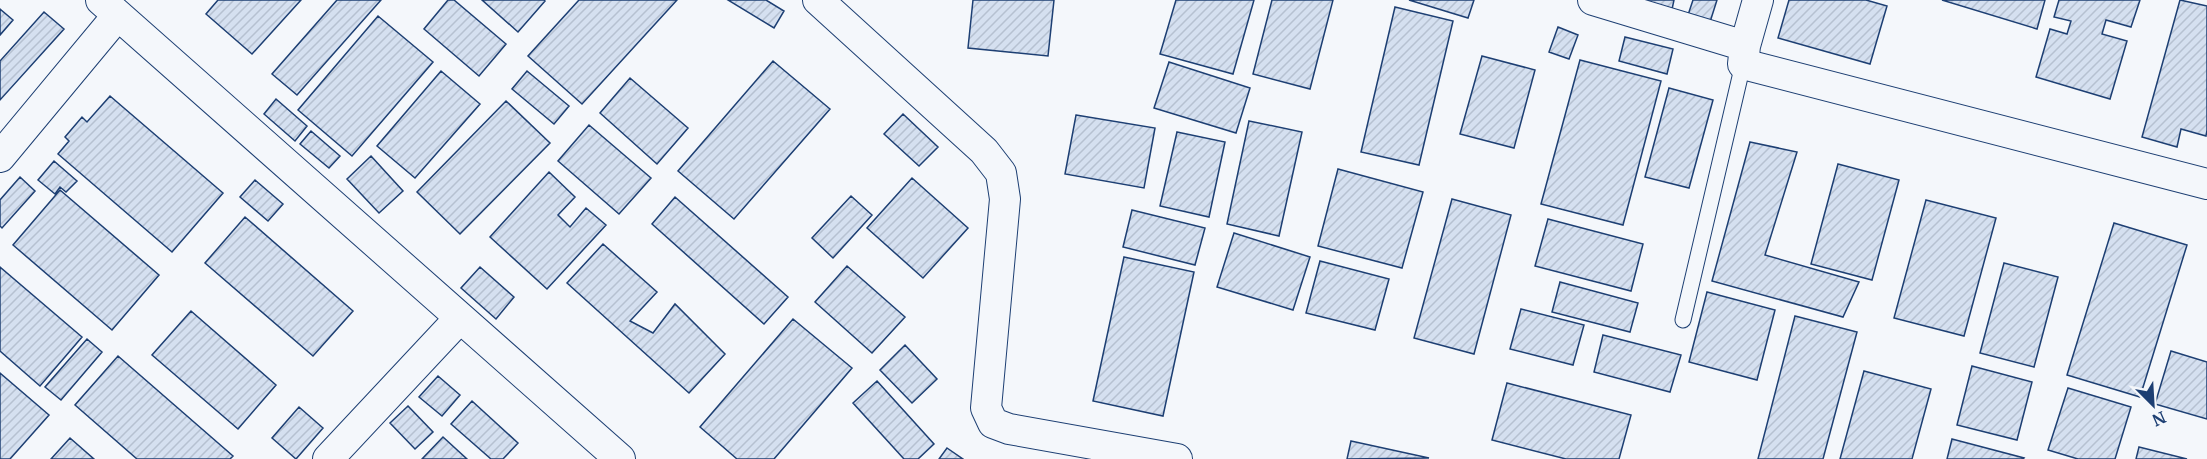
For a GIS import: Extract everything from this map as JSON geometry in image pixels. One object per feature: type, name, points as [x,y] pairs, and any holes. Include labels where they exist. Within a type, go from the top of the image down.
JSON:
[{"type":"street","points":[[818,0],[984,151],[1001,173],[1005,199],[986,408],[993,423],[1009,429],[1177,459]]},
{"type":"street","points":[[1593,0],[1744,55],[2207,184]]},
{"type":"street","points":[[1744,55],[1758,0]]},
{"type":"street","points":[[0,157],[110,8],[620,459]]},
{"type":"street","points":[[328,459],[459,319]]},
{"type":"lane","points":[[1683,320],[1744,55]]},
{"type":"building","points":[[218,0],[301,0],[252,54],[206,14]]},
{"type":"building","points":[[337,0],[381,0],[297,95],[272,74]]},
{"type":"building","points":[[448,0],[454,0],[506,44],[479,76],[424,29]]},
{"type":"building","points":[[482,0],[544,0],[545,1],[518,32]]},
{"type":"building","points":[[579,0],[677,0],[582,104],[528,56]]},
{"type":"building","points":[[728,0],[766,0],[784,11],[774,28]]},
{"type":"building","points":[[973,0],[1054,0],[1048,56],[968,48]]},
{"type":"building","points":[[1176,0],[1254,0],[1233,74],[1160,54]]},
{"type":"building","points":[[1272,0],[1333,0],[1310,89],[1253,74]]},
{"type":"building","points":[[1409,0],[1474,0],[1468,18]]},
{"type":"building","points":[[1619,0],[1674,0],[1671,14]]},
{"type":"building","points":[[1693,0],[1717,0],[1710,22],[1688,15]]},
{"type":"building","points":[[1789,0],[1866,0],[1887,6],[1870,64],[1778,38]]},
{"type":"building","points":[[1942,0],[2045,0],[2037,29]]},
{"type":"building","points":[[2059,0],[2140,0],[2131,27],[2106,20],[2102,34],[2127,41],[2110,99],[2036,77],[2050,29],[2067,34],[2071,21],[2054,17]]},
{"type":"building","points":[[2180,0],[2207,6],[2207,130],[2206,136],[2181,129],[2177,147],[2142,137]]},
{"type":"building","points":[[1395,7],[1453,21],[1419,165],[1361,152]]},
{"type":"building","points":[[0,9],[13,20],[0,35]]},
{"type":"building","points":[[44,12],[64,29],[0,100],[0,61]]},
{"type":"building","points":[[378,16],[433,62],[352,156],[298,110]]},
{"type":"building","points":[[1558,27],[1578,35],[1569,59],[1549,52]]},
{"type":"building","points":[[1625,37],[1673,49],[1667,74],[1619,61]]},
{"type":"building","points":[[1482,56],[1535,70],[1514,148],[1460,134]]},
{"type":"building","points":[[1580,60],[1661,81],[1623,225],[1541,204]]},
{"type":"building","points":[[773,61],[830,109],[734,219],[678,171]]},
{"type":"building","points":[[1169,62],[1250,88],[1236,133],[1154,108]]},
{"type":"building","points":[[441,71],[480,104],[415,178],[377,146]]},
{"type":"building","points":[[527,71],[569,106],[554,124],[512,89]]},
{"type":"building","points":[[630,78],[688,128],[657,164],[600,113]]},
{"type":"building","points":[[1669,88],[1713,100],[1689,188],[1645,177]]},
{"type":"building","points":[[110,96],[223,193],[172,252],[58,154],[69,141],[65,137],[82,117],[87,122]]},
{"type":"building","points":[[276,99],[307,126],[295,141],[264,114]]},
{"type":"building","points":[[506,101],[550,143],[460,234],[417,192]]},
{"type":"building","points":[[903,114],[938,147],[919,166],[884,134]]},
{"type":"building","points":[[1076,115],[1155,128],[1144,188],[1065,174]]},
{"type":"building","points":[[1249,121],[1302,132],[1279,236],[1227,224]]},
{"type":"building","points":[[589,125],[651,178],[619,214],[558,161]]},
{"type":"building","points":[[311,131],[340,156],[329,168],[300,144]]},
{"type":"building","points":[[1177,132],[1225,142],[1209,217],[1160,206]]},
{"type":"building","points":[[1750,142],[1797,152],[1765,255],[1859,282],[1843,317],[1712,281]]},
{"type":"building","points":[[371,156],[403,191],[379,213],[347,179]]},
{"type":"building","points":[[54,161],[77,181],[66,192],[60,187],[55,194],[38,180]]},
{"type":"building","points":[[1838,164],[1899,180],[1872,280],[1811,264]]},
{"type":"building","points":[[1338,169],[1423,192],[1402,268],[1318,246]]},
{"type":"building","points":[[549,172],[575,197],[558,215],[570,227],[586,208],[606,225],[547,289],[490,237]]},
{"type":"building","points":[[20,177],[35,191],[2,228],[0,226],[0,200]]},
{"type":"building","points":[[912,178],[968,228],[923,278],[867,228]]},
{"type":"building","points":[[255,180],[283,204],[268,221],[240,197]]},
{"type":"building","points":[[60,190],[159,275],[112,330],[13,245]]},
{"type":"building","points":[[851,196],[872,215],[833,258],[812,238]]},
{"type":"building","points":[[675,197],[788,297],[764,324],[652,224]]},
{"type":"building","points":[[1452,199],[1511,215],[1474,354],[1414,338]]},
{"type":"building","points":[[1926,200],[1996,218],[1964,336],[1894,318]]},
{"type":"building","points":[[1132,210],[1205,228],[1195,265],[1123,247]]},
{"type":"building","points":[[245,217],[353,311],[313,356],[205,263]]},
{"type":"building","points":[[1548,219],[1643,244],[1631,291],[1535,266]]},
{"type":"building","points":[[2114,223],[2187,245],[2140,397],[2067,375]]},
{"type":"building","points":[[1234,233],[1310,257],[1293,310],[1217,287]]},
{"type":"building","points":[[603,244],[657,292],[630,321],[653,333],[675,304],[725,354],[689,393],[567,283]]},
{"type":"building","points":[[1124,257],[1194,272],[1163,416],[1093,401]]},
{"type":"building","points":[[1320,261],[1389,279],[1375,330],[1306,313]]},
{"type":"building","points":[[2004,263],[2058,277],[2034,367],[1980,353]]},
{"type":"building","points":[[847,266],[905,317],[872,353],[815,302]]},
{"type":"building","points":[[0,267],[82,337],[40,386],[0,351]]},
{"type":"building","points":[[480,267],[514,297],[496,319],[461,288]]},
{"type":"building","points":[[1560,282],[1638,303],[1630,332],[1552,312]]},
{"type":"building","points":[[1707,292],[1775,310],[1757,380],[1689,362]]},
{"type":"building","points":[[1521,309],[1584,325],[1573,365],[1510,349]]},
{"type":"building","points":[[191,311],[276,385],[238,429],[152,355]]},
{"type":"building","points":[[1795,316],[1857,332],[1823,459],[1758,459]]},
{"type":"building","points":[[793,319],[852,368],[774,459],[737,459],[700,427]]},
{"type":"building","points":[[1603,335],[1681,355],[1670,392],[1594,372]]},
{"type":"building","points":[[87,339],[102,352],[61,400],[45,387]]},
{"type":"building","points":[[905,345],[937,379],[912,403],[880,370]]},
{"type":"building","points":[[2171,351],[2207,362],[2207,419],[2155,404]]},
{"type":"building","points":[[118,356],[233,456],[230,459],[137,459],[75,405]]},
{"type":"building","points":[[1972,366],[2032,382],[2017,440],[1957,425]]},
{"type":"building","points":[[1864,371],[1931,389],[1912,459],[1840,459]]},
{"type":"building","points":[[0,373],[49,415],[10,459],[0,459]]},
{"type":"building","points":[[438,376],[460,395],[442,416],[419,397]]},
{"type":"building","points":[[877,381],[934,444],[918,459],[904,459],[853,403]]},
{"type":"building","points":[[1507,383],[1631,415],[1619,459],[1566,459],[1492,440]]},
{"type":"building","points":[[2068,388],[2131,407],[2115,459],[2078,459],[2048,450]]},
{"type":"building","points":[[472,401],[518,443],[503,459],[491,459],[451,424]]},
{"type":"building","points":[[408,406],[433,432],[415,449],[390,423]]},
{"type":"building","points":[[299,407],[323,428],[296,459],[272,438]]},
{"type":"building","points":[[443,437],[467,459],[422,459]]},
{"type":"building","points":[[70,438],[94,459],[51,459]]},
{"type":"building","points":[[1952,439],[2024,458],[1947,459]]},
{"type":"building","points":[[1351,441],[1429,458],[1347,459]]},
{"type":"building","points":[[2139,447],[2187,459],[2136,459]]},
{"type":"building","points":[[947,448],[963,459],[939,459]]}]
